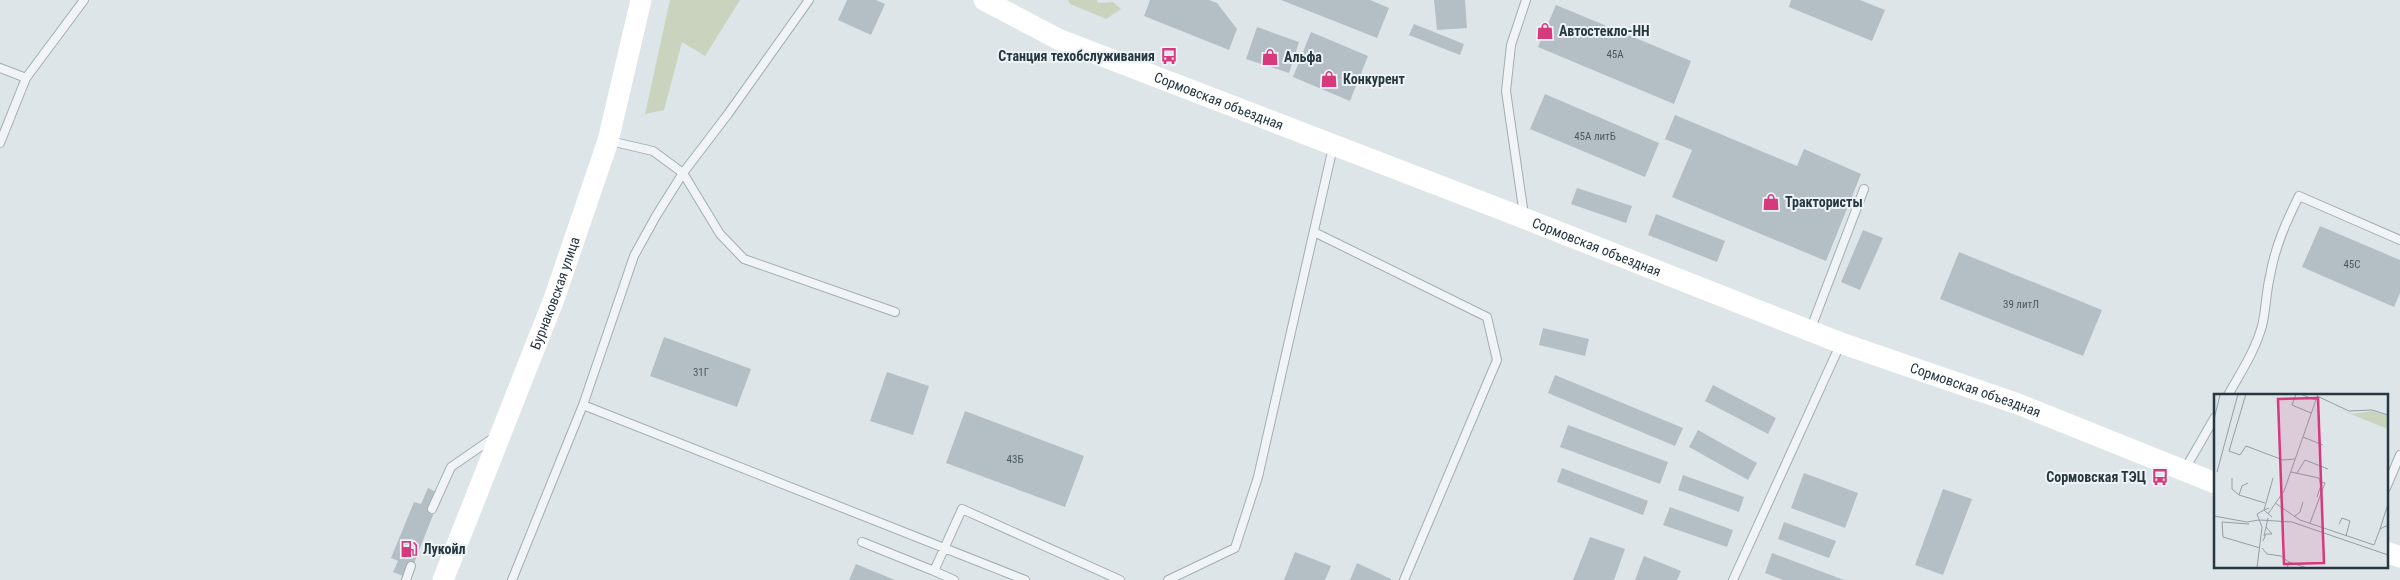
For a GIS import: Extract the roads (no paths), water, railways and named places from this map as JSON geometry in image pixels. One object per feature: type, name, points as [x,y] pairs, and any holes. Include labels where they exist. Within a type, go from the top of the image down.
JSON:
[{"type":"street","name":"Бурнаковская улица","points":[[444,580],[554,299],[608,141],[641,0]]},
{"type":"street","name":"Сормовская объездная","points":[[984,0],[1058,39],[1841,343],[2018,404],[2214,483]]},
{"type":"street","points":[[2388,553],[2400,558]]},
{"type":"lane","points":[[0,143],[26,78],[84,0]]},
{"type":"lane","points":[[512,580],[583,405],[634,256],[683,173],[728,114],[809,0]]},
{"type":"lane","points":[[1524,219],[1506,91],[1511,45],[1526,0]]},
{"type":"lane","points":[[0,68],[26,78]]},
{"type":"lane","points":[[608,141],[653,151],[683,173],[720,234],[744,259],[895,312]]},
{"type":"lane","points":[[1168,580],[1235,548],[1258,477],[1334,145]]},
{"type":"lane","points":[[1810,330],[1864,189]]},
{"type":"lane","points":[[2229,394],[2254,349],[2262,323],[2270,275],[2277,248],[2285,222],[2299,196],[2400,240]]},
{"type":"lane","points":[[1314,232],[1487,317],[1497,360],[1404,580]]},
{"type":"lane","points":[[1733,580],[1841,343]]},
{"type":"lane","points":[[583,405],[946,547],[1024,580]]},
{"type":"lane","points":[[2184,471],[2214,419]]},
{"type":"lane","points":[[432,509],[450,467],[501,433]]},
{"type":"lane","points":[[2388,483],[2400,456]]},
{"type":"lane","points":[[934,571],[962,508],[1120,580]]},
{"type":"lane","points":[[862,542],[954,580]]},
{"type":"lane","points":[[406,580],[410,566]]},
{"type":"place","name":"Автостекло-НН","points":[[1545,31]]},
{"type":"place","name":"Станция техобслуживания","points":[[1169,56]]},
{"type":"place","name":"Альфа","points":[[1270,57]]},
{"type":"place","name":"Конкурент","points":[[1329,79]]},
{"type":"place","name":"Трактористы","points":[[1771,202]]},
{"type":"place","name":"Сормовская ТЭЦ","points":[[2160,477]]},
{"type":"place","name":"Лукойл","points":[[409,549]]}]
